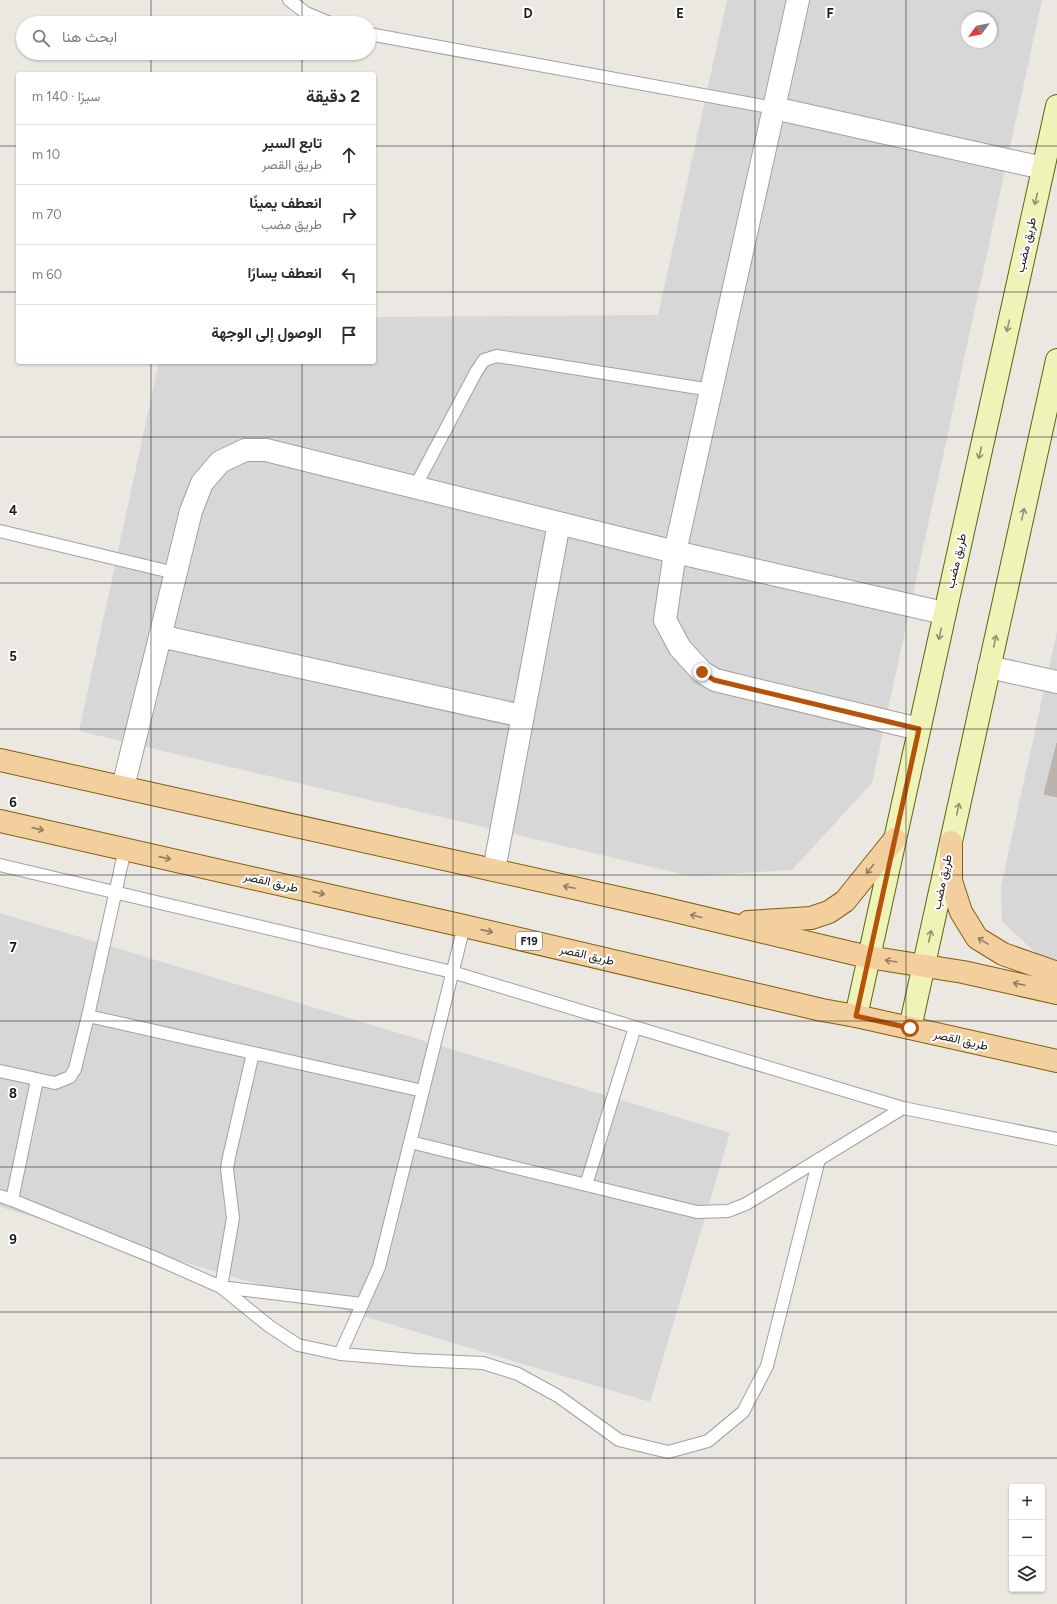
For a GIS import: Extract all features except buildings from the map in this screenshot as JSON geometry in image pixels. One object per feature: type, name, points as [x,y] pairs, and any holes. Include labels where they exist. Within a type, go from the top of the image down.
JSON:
[{"type":"main road","name":"طريق مضب","points":[[856,1016],[1057,106]]},
{"type":"main road","name":"طريق مضب","points":[[910,1028],[989,667],[1053,396],[1057,360]]},
{"type":"main road","points":[[0,760],[650,905],[868,957],[963,972],[1057,993]]},
{"type":"main road","name":"طريق القصر","points":[[0,821],[464,926],[822,1010],[856,1016],[1057,1061]]},
{"type":"main road","points":[[723,923],[811,918],[829,912],[845,901],[895,839]]},
{"type":"main road","points":[[951,842],[951,881],[961,912],[977,938],[1003,954],[1057,973]]},
{"type":"street","points":[[798,0],[676,552],[665,620],[680,648],[702,672],[714,680],[919,729]]},
{"type":"street","points":[[774,108],[1043,168]]},
{"type":"street","points":[[123,787],[191,511],[202,483],[220,462],[245,450],[266,450],[676,552],[944,613]]},
{"type":"street","points":[[494,870],[559,523]]},
{"type":"street","points":[[160,636],[522,716]]},
{"type":"street","points":[[989,667],[1057,682]]},
{"type":"lane","points":[[289,0],[306,13],[313,16]]},
{"type":"lane","points":[[376,35],[774,108]]},
{"type":"lane","points":[[415,487],[476,372],[484,360],[497,356],[711,390]]},
{"type":"lane","points":[[0,531],[175,573]]},
{"type":"lane","points":[[0,1071],[55,1083],[70,1077],[75,1069],[125,849]]},
{"type":"lane","points":[[0,865],[116,891],[452,972],[903,1108],[1057,1139]]},
{"type":"lane","points":[[340,1354],[379,1267],[464,926]]},
{"type":"lane","points":[[88,1016],[423,1091]]},
{"type":"lane","points":[[586,1185],[635,1027]]},
{"type":"lane","points":[[221,1287],[233,1218],[227,1169],[252,1053]]},
{"type":"lane","points":[[12,1200],[37,1080]]},
{"type":"lane","points":[[410,1142],[698,1212],[728,1211],[746,1204],[903,1108]]},
{"type":"lane","points":[[0,1196],[153,1257],[221,1287],[269,1326],[298,1344],[340,1354],[415,1360],[483,1363],[518,1374],[558,1396],[619,1440],[668,1452],[708,1441],[743,1412],[767,1366],[819,1159]]},
{"type":"lane","points":[[221,1287],[362,1304]]},
{"type":"shaded area","points":[[727,0],[1042,0],[872,783],[792,870],[690,876],[79,731],[159,364],[376,364],[376,317],[658,315]]},
{"type":"shaded area","points":[[1057,631],[1057,973],[1002,921],[1001,886]]},
{"type":"shaded area","points":[[0,913],[730,1133],[650,1402],[0,1207]]},
{"type":"route","points":[[702,672],[714,680],[919,729],[856,1016],[910,1028]]}]
